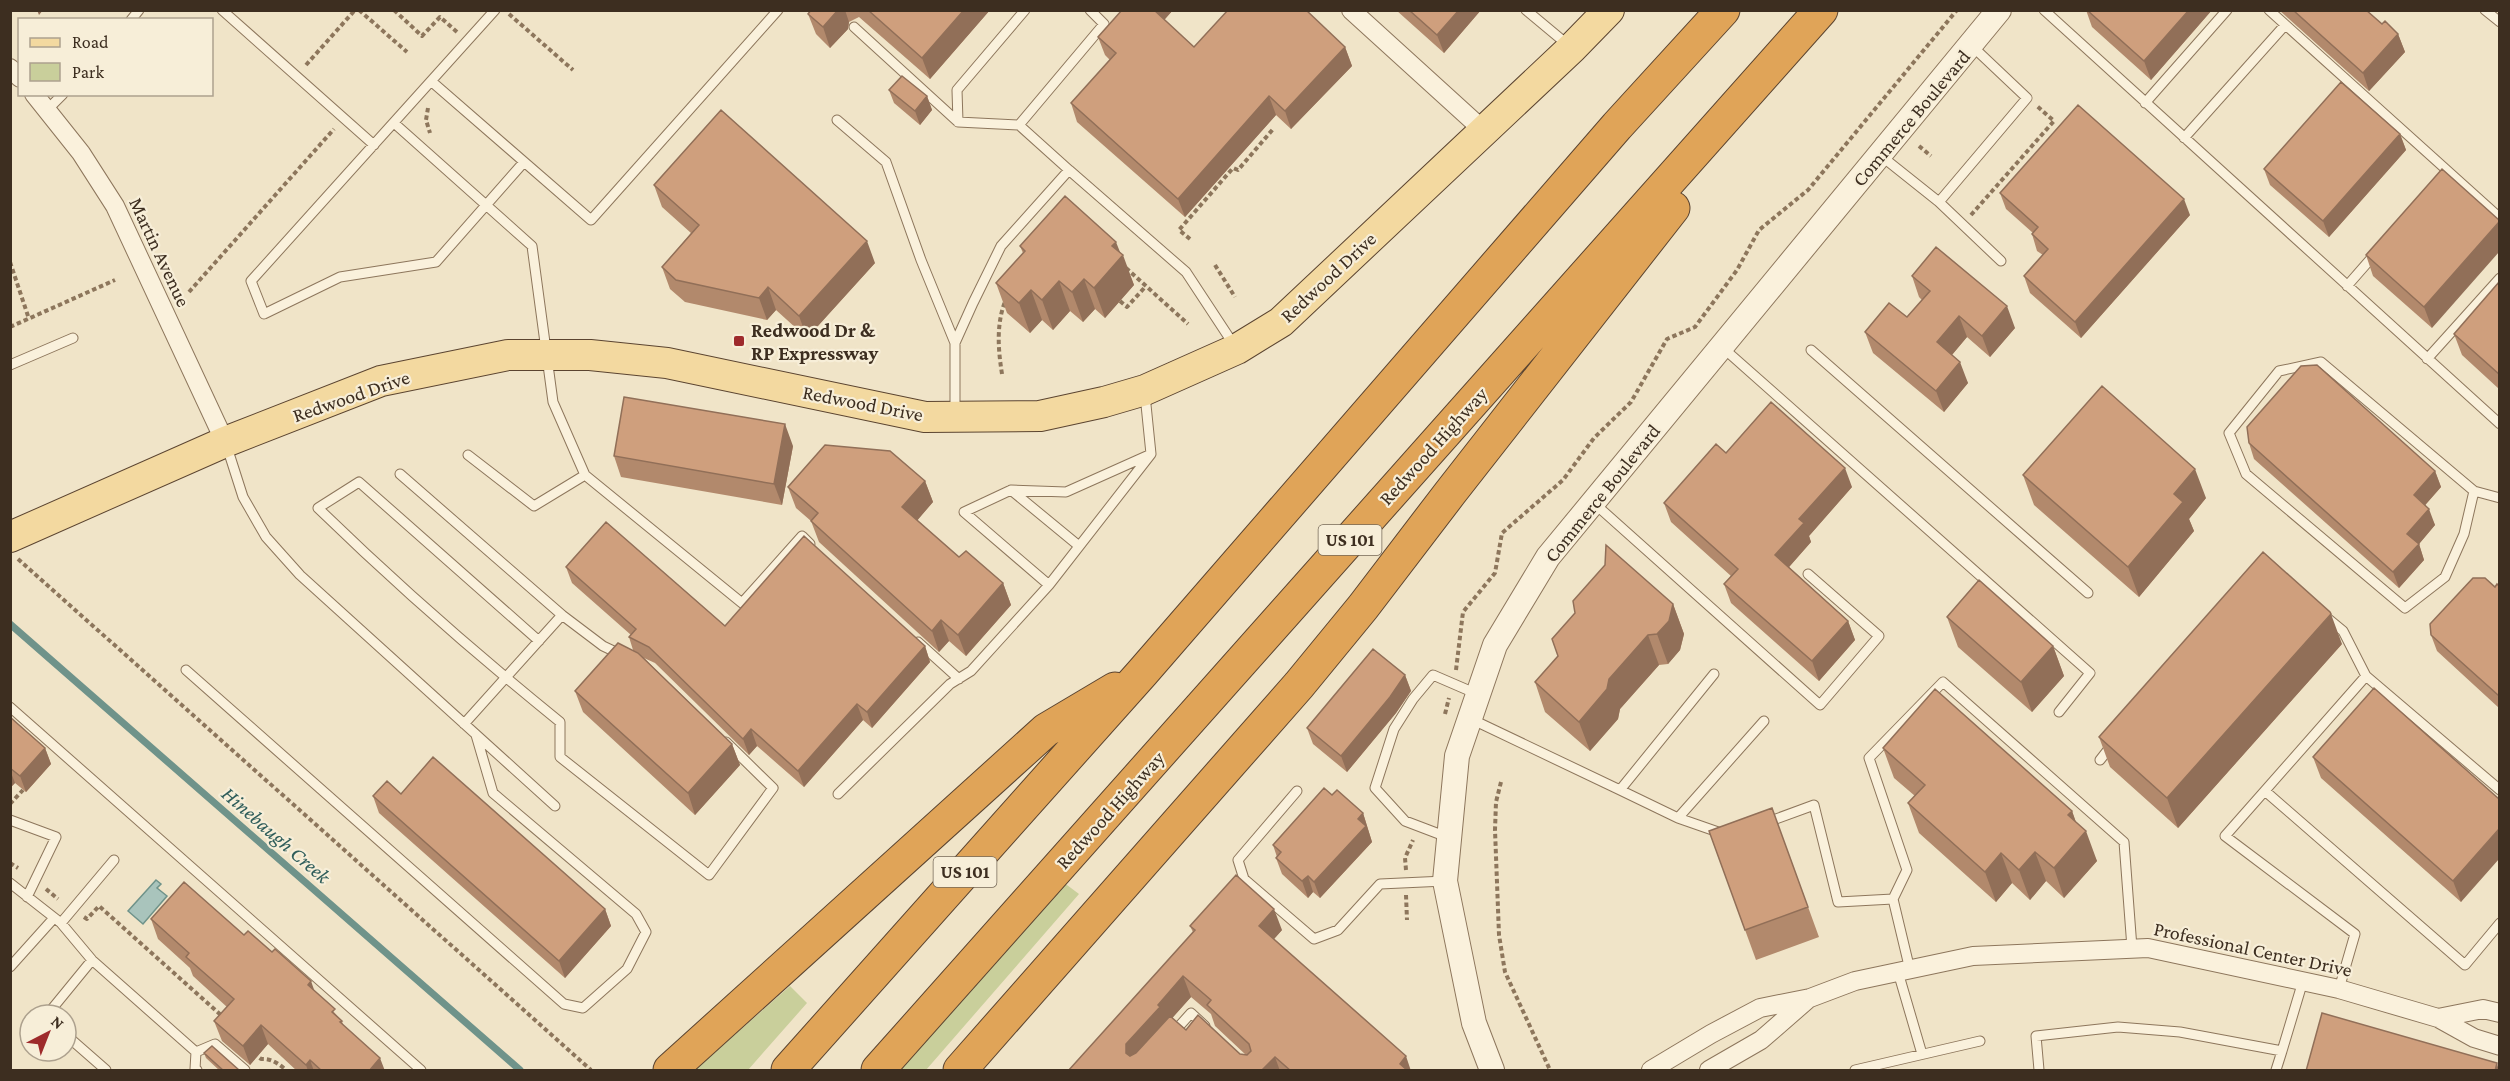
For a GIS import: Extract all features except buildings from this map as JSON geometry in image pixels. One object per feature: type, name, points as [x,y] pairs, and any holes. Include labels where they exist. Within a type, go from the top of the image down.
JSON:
[{"type":"highway","name":"US 101","points":[[788,1071],[1142,673],[1617,126],[1723,10]]},
{"type":"highway","name":"Redwood Highway","points":[[878,1071],[1821,10]]},
{"type":"highway","points":[[960,1071],[1299,685],[1363,607],[1645,244],[1833,10]]},
{"type":"highway","points":[[670,1071],[1046,730],[1142,673]]},
{"type":"main road","name":"Redwood Drive","points":[[13,547],[225,442],[381,381],[508,356],[590,355],[667,363],[925,417],[1040,416],[1145,390],[1237,349],[1281,322],[1572,48],[1609,10]]},
{"type":"street","points":[[1351,10],[1483,130]]},
{"type":"street","name":"Commerce Boulevard","points":[[1492,1071],[1474,1023],[1444,881],[1458,756],[1495,645],[1548,557],[1999,10]]},
{"type":"street","name":"Martin Avenue","points":[[36,96],[81,153],[115,206],[225,442]]},
{"type":"street","name":"Professional Center Drive","points":[[1651,1071],[1711,1034],[1760,1008],[1810,998],[1855,981],[1973,956],[2132,948],[2148,948],[2338,989],[2438,1018],[2474,1038],[2499,1046]]},
{"type":"street","name":"Professional Center Drive","points":[[1709,1071],[1761,1040],[1810,998]]},
{"type":"street","name":"Professional Center Drive","points":[[2438,1018],[2483,1009],[2499,1013]]},
{"type":"lane","points":[[222,10],[374,145]]},
{"type":"lane","points":[[495,10],[251,281],[264,314],[340,277],[436,262],[524,162]]},
{"type":"lane","points":[[431,81],[591,220],[778,10]]},
{"type":"lane","points":[[958,122],[957,90],[1025,10]]},
{"type":"lane","points":[[1019,124],[1104,24],[1090,10]]},
{"type":"lane","points":[[1526,10],[1572,48]]},
{"type":"lane","points":[[2044,10],[2499,424]]},
{"type":"lane","points":[[2053,19],[2060,10]]},
{"type":"lane","points":[[2145,103],[2227,10]]},
{"type":"lane","points":[[2269,10],[2499,218]]},
{"type":"lane","points":[[2485,10],[2499,22]]},
{"type":"lane","points":[[2184,138],[2285,25]]},
{"type":"lane","points":[[854,27],[958,122],[1019,124],[1186,272],[1237,349]]},
{"type":"lane","points":[[1939,202],[2027,98],[1971,45]]},
{"type":"lane","points":[[48,109],[61,96]]},
{"type":"lane","points":[[837,120],[886,162],[921,260],[955,343],[955,417]]},
{"type":"lane","points":[[394,123],[532,246],[553,402],[585,475],[742,603],[802,536],[819,552]]},
{"type":"lane","points":[[1880,155],[1939,202],[2001,261]]},
{"type":"lane","points":[[955,343],[1001,246],[1069,170]]},
{"type":"lane","points":[[2439,179],[2447,170]]},
{"type":"lane","points":[[2347,286],[2378,250]]},
{"type":"lane","points":[[2427,358],[2499,278]]},
{"type":"lane","points":[[10,365],[73,338]]},
{"type":"lane","points":[[1722,346],[2090,673],[2059,712]]},
{"type":"lane","points":[[1811,350],[2088,593]]},
{"type":"lane","points":[[2474,490],[2464,534],[2445,577],[2405,608],[2246,474],[2229,433],[2278,371],[2321,362],[2474,490],[2499,498]]},
{"type":"lane","points":[[838,794],[950,684],[971,670],[1049,585],[1151,454],[1145,390]]},
{"type":"lane","points":[[225,442],[243,497],[266,537],[300,575],[555,806]]},
{"type":"lane","points":[[1049,585],[964,512],[1011,490],[1066,492],[1151,454]]},
{"type":"lane","points":[[468,455],[534,506],[585,475]]},
{"type":"lane","points":[[400,474],[562,615],[603,646],[632,660]]},
{"type":"lane","points":[[539,641],[359,482],[318,508],[377,566],[560,722],[560,757],[709,875],[773,788],[716,732]]},
{"type":"lane","points":[[1011,490],[1079,546]]},
{"type":"lane","points":[[1593,502],[1820,705],[1879,636],[1808,574]]},
{"type":"lane","points":[[2317,609],[2343,631],[2366,676],[2499,790]]},
{"type":"lane","points":[[464,724],[562,615]]},
{"type":"lane","points":[[906,631],[959,678]]},
{"type":"lane","points":[[186,670],[564,1004],[583,1008],[627,969],[646,932],[636,914],[494,793],[476,735]]},
{"type":"lane","points":[[1620,790],[1714,674]]},
{"type":"lane","points":[[1449,838],[1406,820],[1375,788],[1394,729],[1413,699],[1434,675],[1477,694]]},
{"type":"lane","points":[[2338,989],[2355,934],[2225,836],[2366,676]]},
{"type":"lane","points":[[1922,1054],[1904,971],[1893,899],[1907,870],[1869,758],[1943,682],[2124,842],[2132,948]]},
{"type":"lane","points":[[10,706],[421,1071]]},
{"type":"lane","points":[[1469,718],[1678,818],[1728,836]]},
{"type":"lane","points":[[1678,818],[1764,721]]},
{"type":"lane","points":[[2100,760],[2115,742]]},
{"type":"lane","points":[[1297,791],[1238,860],[1244,879],[1314,939],[1338,930],[1380,884],[1444,881]]},
{"type":"lane","points":[[2265,791],[2465,965],[2498,928]]},
{"type":"lane","points":[[1760,825],[1814,806],[1838,902],[1893,899]]},
{"type":"lane","points":[[10,820],[56,837],[27,897]]},
{"type":"lane","points":[[10,967],[57,920],[73,909],[114,860]]},
{"type":"lane","points":[[11,884],[57,920],[92,960],[196,1052]]},
{"type":"lane","points":[[57,1003],[92,960]]},
{"type":"lane","points":[[2276,1071],[2303,981]]},
{"type":"lane","points":[[1168,1038],[1191,1013],[1214,1034]]},
{"type":"lane","points":[[2039,1071],[2036,1036],[2118,1027],[2180,1032],[2282,1051]]},
{"type":"lane","points":[[1855,1071],[1980,1041]]},
{"type":"lane","points":[[196,1052],[215,1044],[245,1071]]},
{"type":"lane","points":[[78,1046],[106,1071]]},
{"type":"lane","points":[[196,1052],[195,1069],[197,1071]]},
{"type":"path","points":[[306,65],[357,10],[406,52]]},
{"type":"path","points":[[394,10],[422,36],[440,17],[467,41]]},
{"type":"path","points":[[508,14],[573,70]]},
{"type":"path","points":[[1963,225],[2054,122],[2027,98]]},
{"type":"path","points":[[430,104],[426,120],[429,132],[436,139]]},
{"type":"path","points":[[189,292],[339,124]]},
{"type":"path","points":[[1190,239],[1179,230],[1233,168],[1238,170],[1274,128]]},
{"type":"path","points":[[1919,146],[1931,156]]},
{"type":"path","points":[[10,262],[29,319]]},
{"type":"path","points":[[1121,264],[1188,324]]},
{"type":"path","points":[[1215,265],[1235,297]]},
{"type":"path","points":[[10,327],[115,280]]},
{"type":"path","points":[[1120,301],[1127,307],[1146,286]]},
{"type":"path","points":[[1002,374],[998,332],[1001,310],[1008,294]]},
{"type":"path","points":[[13,547],[591,1071]]},
{"type":"path","points":[[1501,782],[1496,802],[1496,830],[1499,935],[1505,972],[1550,1071]]},
{"type":"path","points":[[10,804],[23,790]]},
{"type":"path","points":[[11,864],[87,919],[99,906],[224,1019]]},
{"type":"path","points":[[252,1052],[261,1059],[279,1064],[286,1071]]},
{"type":"green space","points":[[1063,882],[1079,894],[926,1070],[897,1070]]},
{"type":"green space","points":[[790,986],[807,1003],[748,1070],[695,1070]]},
{"type":"water","points":[[156,880],[161,884],[157,888],[167,896],[143,924],[128,911]]},
{"type":"waterway","name":"Hinebaugh Creek","points":[[10,624],[520,1070]]},
{"type":"place","name":"Redwood Dr & RP Expressway","points":[[739,341]]}]
